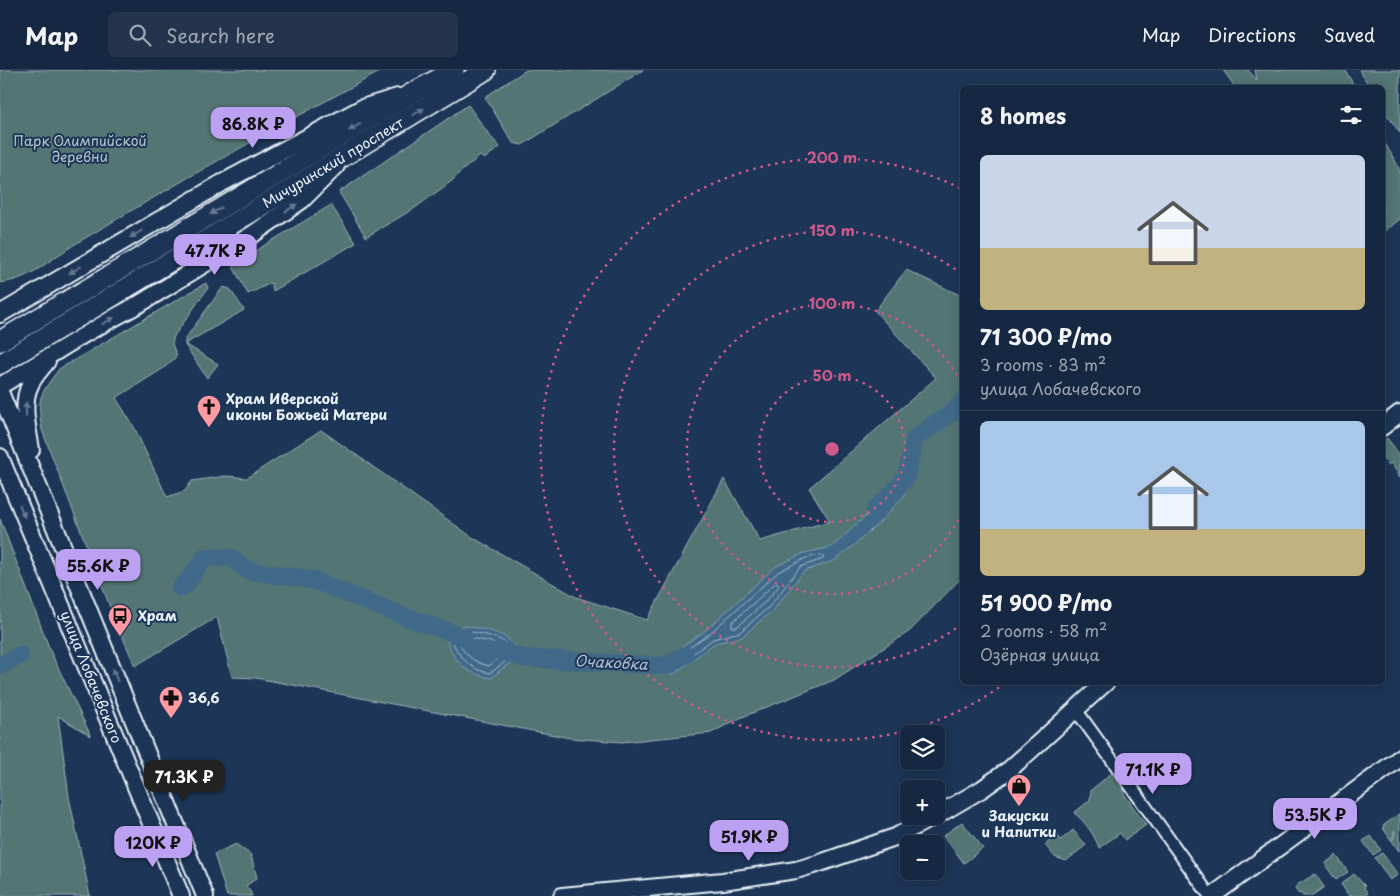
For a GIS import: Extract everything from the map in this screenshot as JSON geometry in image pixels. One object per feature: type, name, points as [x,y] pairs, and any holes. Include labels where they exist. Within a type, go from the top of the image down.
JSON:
[{"type":"main road","name":"Мичуринский проспект","points":[[0,341],[412,93],[454,70]]},
{"type":"main road","name":"Мичуринский проспект","points":[[0,364],[486,70]]},
{"type":"main road","points":[[0,314],[222,183],[354,112],[412,93]]},
{"type":"main road","points":[[0,386],[141,303],[230,248],[302,200],[346,155]]},
{"type":"main road","points":[[56,281],[43,302],[43,315],[46,322],[50,327],[63,334],[86,334]]},
{"type":"main road","points":[[0,303],[7,303],[36,293]]},
{"type":"main road","points":[[34,474],[25,406],[30,384],[51,355]]},
{"type":"main road","name":"улица Лобачевского","points":[[0,392],[205,896]]},
{"type":"main road","points":[[1385,425],[1400,413]]},
{"type":"main road","name":"улица Лобачевского","points":[[1,462],[181,896]]},
{"type":"main road","points":[[945,811],[1002,775],[1103,685]]},
{"type":"main road","points":[[1211,896],[1400,758]]},
{"type":"main road","points":[[562,896],[723,881],[783,873],[817,864],[895,837],[918,825]]},
{"type":"street","points":[[1076,710],[1211,896]]},
{"type":"green space","name":"Парк Олимпийской деревни","points":[[0,70],[383,70],[171,187],[34,272],[19,279],[0,283]]},
{"type":"green space","points":[[526,70],[643,70],[522,145],[513,143],[485,97]]},
{"type":"green space","points":[[1223,70],[1248,70],[1257,80],[1255,70],[1345,70],[1354,85],[1234,85]]},
{"type":"green space","points":[[1359,70],[1400,70],[1400,133],[1385,112],[1385,85],[1369,85]]},
{"type":"green space","points":[[468,105],[500,147],[484,159],[480,156],[453,180],[415,208],[366,237],[339,192]]},
{"type":"green space","points":[[1385,143],[1400,173],[1400,219],[1385,231]]},
{"type":"green space","points":[[331,205],[356,243],[273,291],[271,283],[248,294],[232,265]]},
{"type":"green space","points":[[906,270],[960,295],[960,579],[910,631],[834,680],[740,718],[711,733],[622,742],[570,738],[256,678],[232,677],[217,617],[135,666],[112,612],[42,430],[40,419],[41,397],[59,369],[206,283],[208,288],[174,336],[172,344],[177,356],[164,368],[116,398],[134,427],[167,497],[185,491],[192,481],[226,476],[247,478],[321,430],[472,537],[576,597],[647,620],[724,479],[760,541],[830,521],[809,488],[936,378],[875,311]],"holes":[[[465,626],[522,658],[507,665],[491,678]]]},
{"type":"green space","points":[[223,287],[230,289],[244,310],[185,344],[185,339]]},
{"type":"green space","points":[[185,345],[218,364],[207,378]]},
{"type":"green space","points":[[1387,438],[1400,455],[1400,477],[1391,463],[1388,465],[1385,461],[1385,440]]},
{"type":"green space","points":[[0,519],[52,655],[91,736],[58,716],[69,797],[90,896],[0,896]]},
{"type":"green space","points":[[1118,768],[1124,777],[1124,794],[1146,825],[1125,840],[1120,833],[1099,848],[1089,829],[1074,813],[1090,800],[1091,790]]},
{"type":"green space","points":[[1400,813],[1399,851],[1392,841],[1395,831],[1391,840],[1383,826]]},
{"type":"green space","points":[[962,822],[983,848],[964,863],[945,839],[944,835]]},
{"type":"green space","points":[[1073,830],[1086,845],[1066,861],[1055,857],[1045,845],[1057,835],[1061,840]]},
{"type":"green space","points":[[1371,836],[1381,850],[1373,855],[1363,841]]},
{"type":"green space","points":[[236,844],[251,855],[257,878],[246,886],[252,896],[227,896],[214,854]]},
{"type":"green space","points":[[1382,853],[1398,875],[1390,880],[1375,858]]},
{"type":"green space","points":[[1336,855],[1348,872],[1336,880],[1326,866],[1326,863]]},
{"type":"green space","points":[[1315,874],[1324,887],[1311,896],[1299,894],[1295,889],[1297,885]]},
{"type":"green space","points":[[1354,874],[1365,886],[1364,888],[1368,893],[1364,896],[1349,896],[1341,884]]},
{"type":"water","points":[[906,477],[904,496],[883,519],[834,561],[804,571],[773,610],[742,637],[715,643],[673,675],[665,666],[668,656],[706,630],[775,567],[804,553],[832,547],[892,494]]},
{"type":"water","points":[[465,626],[499,634],[513,643],[522,658],[507,665],[491,678],[471,672],[454,655],[442,628]]},
{"type":"waterway","name":"Очаковка","points":[[875,510],[906,477],[915,438],[954,411],[960,404]]},
{"type":"waterway","name":"Очаковка","points":[[180,588],[185,585],[205,557],[231,558],[249,571],[313,580],[406,617],[464,637]]},
{"type":"waterway","name":"Очаковка","points":[[500,650],[522,658],[665,666],[685,655]]},
{"type":"waterway","name":"Очаковка","points":[[0,666],[20,655]]},
{"type":"place","name":"Храм Иверской иконы Божьей Матери","points":[[209,428]]},
{"type":"place","name":"Храм","points":[[120,637]]},
{"type":"place","name":"36,6","points":[[171,719]]},
{"type":"place","name":"Закуски и Напитки","points":[[1019,807]]}]
